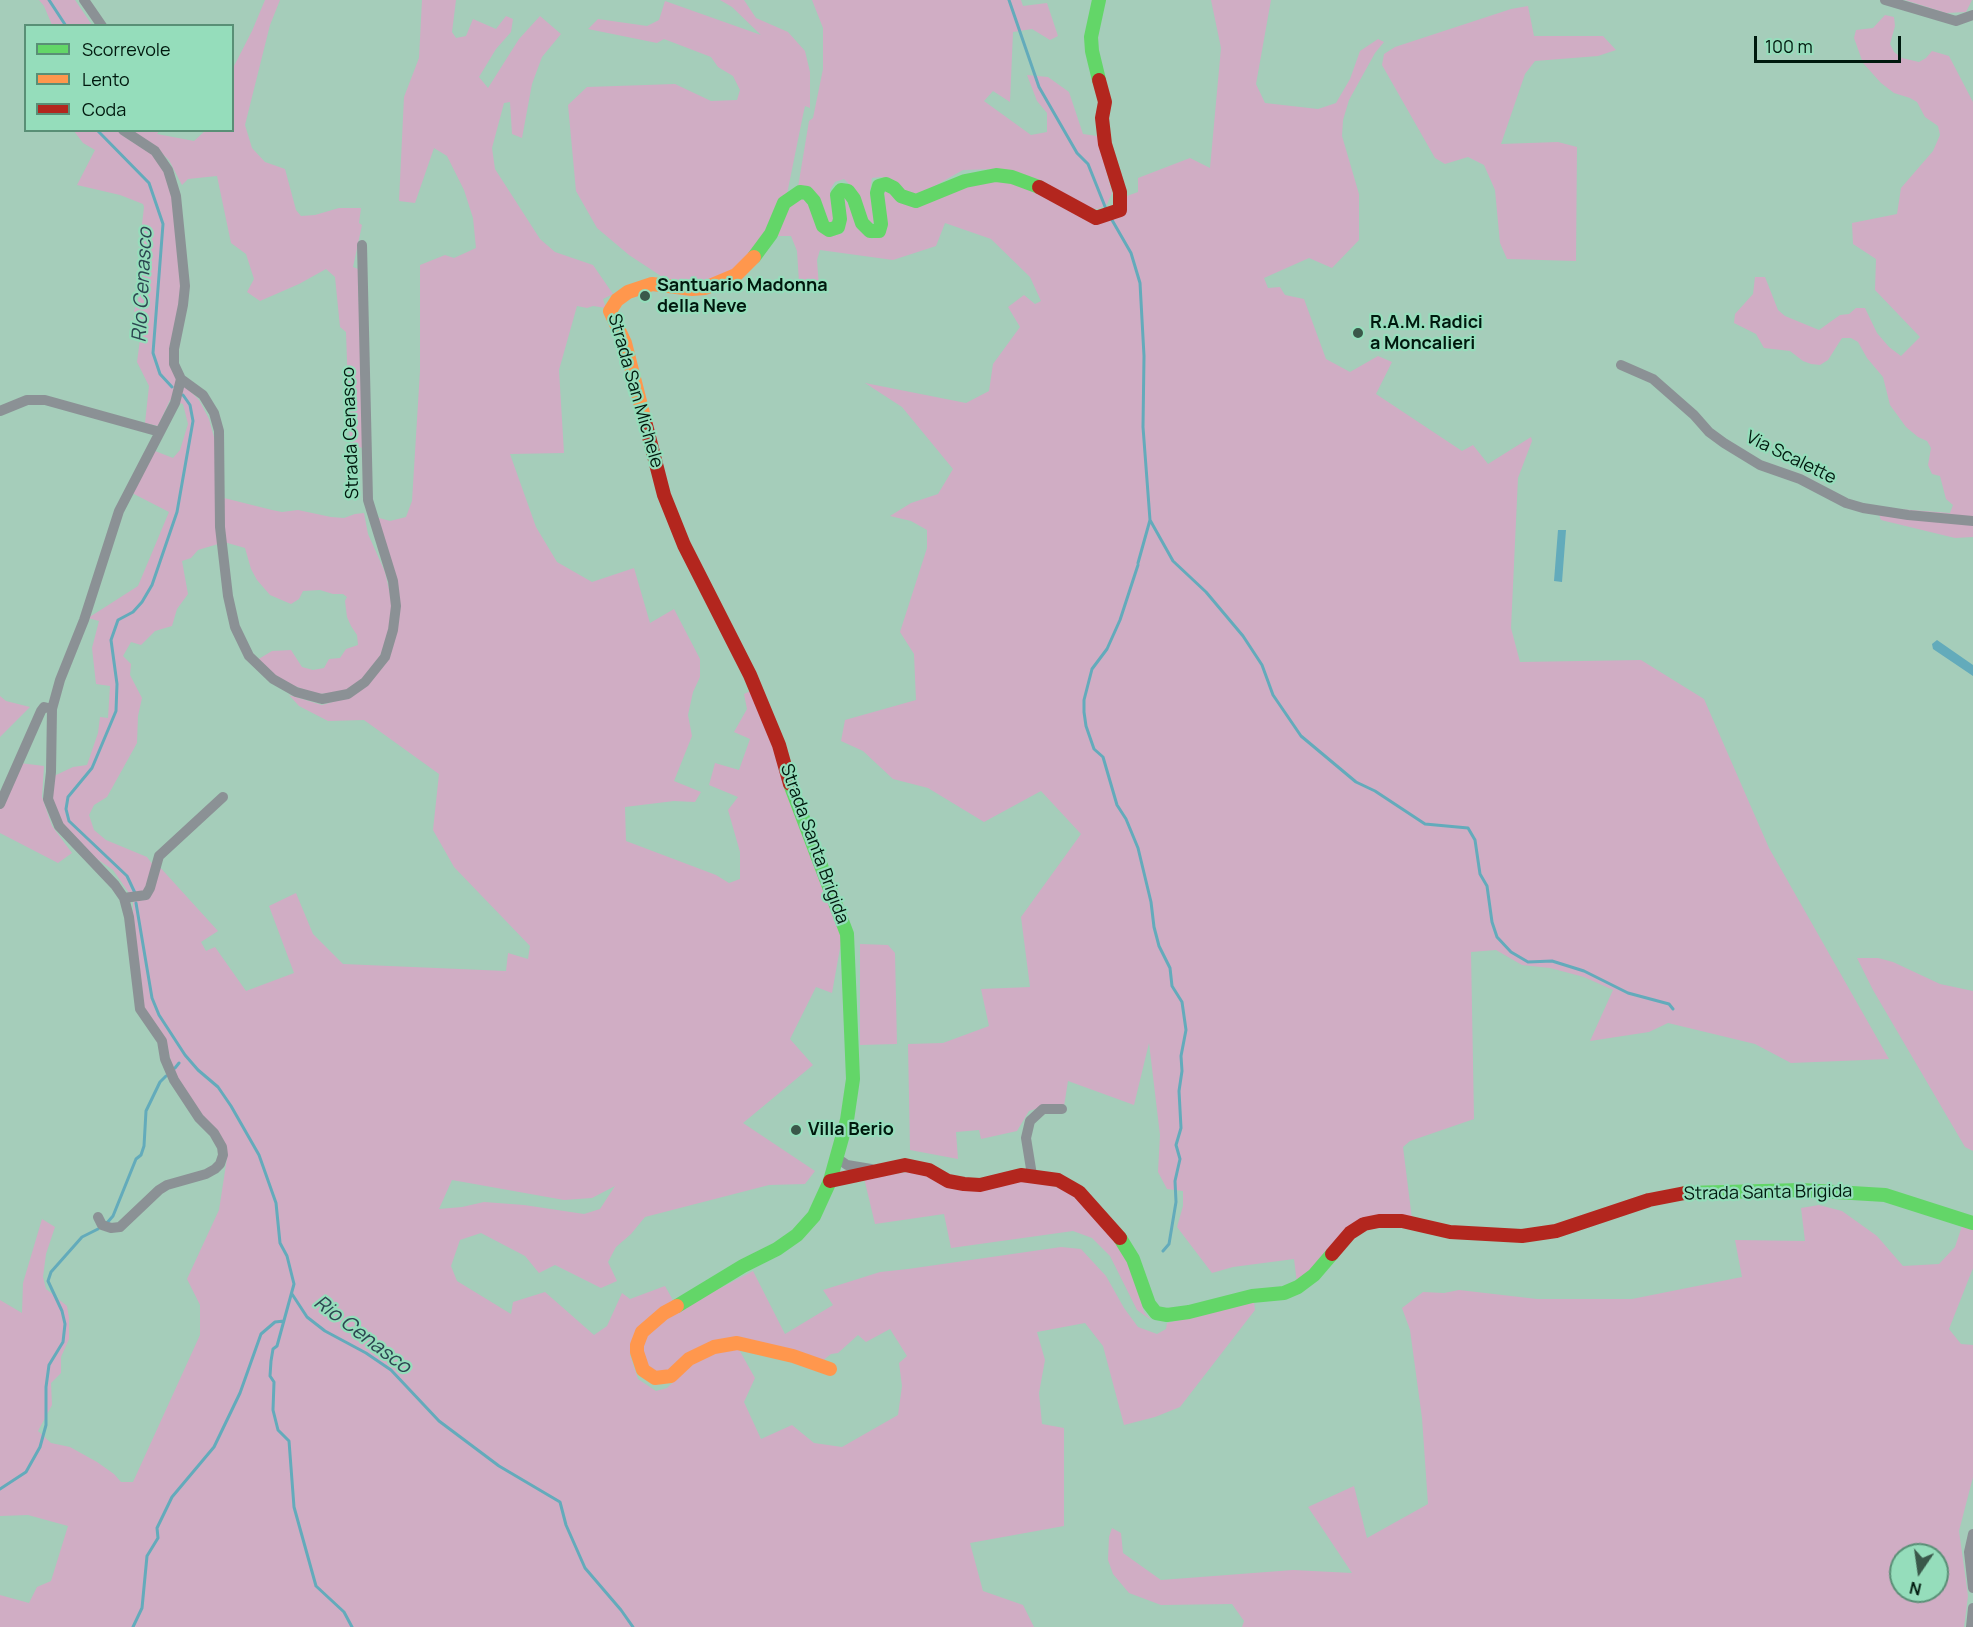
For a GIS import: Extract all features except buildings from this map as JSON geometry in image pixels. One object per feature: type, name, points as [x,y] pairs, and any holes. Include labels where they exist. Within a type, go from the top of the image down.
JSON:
[{"type":"street","points":[[84,0],[101,24]]},
{"type":"street","name":"Strada San Michele","points":[[779,745],[750,675],[689,555],[664,495],[625,343],[610,314],[612,306],[628,292],[645,286],[705,288],[736,275],[755,256],[771,234],[784,203],[800,192],[807,193],[814,201],[823,226],[829,230],[838,227],[840,219],[837,195],[841,190],[848,191],[854,199],[862,223],[870,231],[879,231],[881,224],[877,193],[879,186],[886,184],[894,188],[901,196],[916,201],[965,181],[996,175],[1012,177],[1038,186],[1096,218],[1120,210],[1120,192],[1105,144],[1102,118],[1105,102],[1092,51],[1091,37],[1099,0]]},
{"type":"street","points":[[1885,0],[1956,21],[1973,15]]},
{"type":"street","points":[[0,804],[60,680],[84,620],[119,511],[175,403],[182,379],[174,364],[174,349],[185,286],[176,196],[168,170],[155,151],[126,132]]},
{"type":"street","name":"Strada Cenasco","points":[[182,379],[203,395],[214,413],[219,431],[220,527],[224,566],[235,627],[249,656],[273,679],[296,692],[322,699],[348,694],[366,682],[385,657],[393,630],[396,606],[393,581],[368,500],[362,245]]},
{"type":"street","name":"Via Scalette","points":[[1622,365],[1653,379],[1694,415],[1709,432],[1760,465],[1800,479],[1846,503],[1863,508],[1897,514],[1973,521]]},
{"type":"street","points":[[0,411],[27,400],[45,400],[160,432]]},
{"type":"street","points":[[48,708],[51,772],[48,799],[53,814],[59,826],[124,898],[129,916],[140,1010],[162,1041],[165,1059],[174,1080],[199,1118],[214,1133],[222,1147],[223,1155],[220,1164],[206,1174],[167,1185],[159,1190],[120,1227],[111,1228],[102,1225],[98,1218]]},
{"type":"street","name":"Strada Santa Brigida","points":[[779,745],[796,804],[826,876],[846,934],[853,1079],[847,1120],[830,1181],[814,1216],[797,1235],[777,1249],[742,1266],[664,1313],[642,1332],[637,1345],[643,1370],[655,1378],[670,1376],[689,1359],[714,1347],[737,1343],[793,1356],[830,1369]]},
{"type":"street","points":[[124,898],[146,895],[159,856],[223,796]]},
{"type":"street","points":[[1032,1175],[1026,1138],[1030,1121],[1043,1109],[1062,1109]]},
{"type":"street","name":"Strada Santa Brigida","points":[[837,1158],[847,1164],[882,1170]]},
{"type":"street","name":"Strada Santa Brigida","points":[[830,1181],[905,1165],[929,1170],[948,1181],[980,1185],[1032,1175],[1059,1179],[1070,1185],[1093,1205],[1117,1233],[1133,1259],[1149,1304],[1156,1313],[1167,1316],[1252,1296],[1284,1293],[1298,1287],[1314,1275],[1350,1233],[1364,1224],[1379,1221],[1402,1221],[1450,1232],[1522,1236],[1556,1231],[1649,1200],[1680,1193],[1811,1190],[1885,1195],[1973,1223]]},
{"type":"street","points":[[1973,1534],[1969,1552],[1973,1588]]},
{"type":"street","points":[[1971,1627],[1973,1608]]},
{"type":"shaded area","points":[[39,0],[75,0],[91,24],[52,24]]},
{"type":"shaded area","points":[[265,0],[280,0],[270,25],[245,125],[252,148],[265,162],[285,169],[296,210],[301,216],[315,215],[339,208],[361,208],[359,223],[362,225],[353,267],[358,269],[363,448],[350,445],[346,332],[340,327],[335,277],[326,269],[260,301],[247,292],[254,279],[246,254],[231,243],[217,176],[188,179],[182,185],[169,160],[132,132],[158,132],[157,134],[194,141],[204,132],[234,132],[234,66]]},
{"type":"shaded area","points":[[422,0],[456,0],[452,32],[456,38],[466,36],[473,19],[496,29],[506,16],[513,19],[511,32],[496,49],[479,77],[488,88],[519,39],[540,16],[561,34],[542,57],[532,84],[522,138],[512,134],[510,102],[504,103],[492,148],[495,169],[540,239],[555,252],[593,265],[613,294],[603,299],[606,308],[577,306],[559,370],[564,453],[510,454],[536,527],[557,562],[592,582],[634,568],[650,623],[674,609],[700,659],[700,677],[693,692],[688,715],[692,736],[674,781],[701,792],[695,802],[674,801],[625,807],[626,841],[716,875],[729,883],[740,879],[740,852],[728,810],[738,797],[709,785],[715,763],[739,770],[750,739],[734,732],[747,709],[744,694],[750,691],[774,749],[842,937],[832,993],[816,987],[790,1039],[813,1065],[743,1123],[815,1171],[805,1184],[769,1185],[645,1217],[616,1247],[608,1262],[617,1281],[601,1288],[555,1265],[539,1273],[525,1256],[481,1233],[460,1240],[451,1266],[457,1281],[511,1314],[513,1302],[545,1292],[594,1335],[607,1326],[622,1293],[630,1299],[665,1286],[674,1302],[633,1342],[630,1355],[638,1379],[656,1391],[667,1388],[691,1365],[719,1350],[737,1346],[755,1378],[744,1402],[761,1439],[792,1425],[814,1443],[842,1447],[898,1415],[902,1386],[899,1363],[907,1356],[890,1329],[866,1342],[858,1335],[838,1353],[831,1354],[821,1362],[737,1340],[657,1376],[641,1358],[647,1331],[753,1271],[785,1334],[833,1305],[823,1290],[880,1272],[1061,1247],[1081,1249],[1106,1276],[1138,1327],[1157,1334],[1166,1329],[1167,1323],[1254,1302],[1255,1310],[1180,1407],[1155,1417],[1124,1425],[1103,1346],[1085,1323],[1037,1332],[1045,1360],[1039,1393],[1042,1424],[1064,1428],[1064,1526],[970,1543],[983,1591],[1023,1605],[1034,1627],[0,1627],[0,1595],[29,1603],[37,1587],[51,1581],[68,1526],[28,1515],[0,1516],[0,1300],[22,1313],[23,1283],[42,1219],[55,1227],[46,1254],[43,1277],[46,1289],[67,1306],[69,1318],[69,1339],[61,1357],[61,1373],[51,1383],[52,1405],[38,1431],[51,1443],[70,1447],[97,1462],[121,1482],[133,1482],[200,1335],[200,1305],[187,1279],[219,1210],[227,1158],[174,1074],[168,1049],[143,1005],[133,902],[139,900],[157,864],[218,931],[201,942],[206,951],[215,947],[246,991],[294,973],[269,906],[296,893],[313,934],[343,964],[506,971],[508,953],[528,959],[530,946],[454,867],[433,830],[439,774],[364,720],[328,721],[299,706],[289,695],[322,705],[350,697],[388,659],[399,605],[376,517],[390,521],[406,517],[412,501],[420,371],[420,265],[445,255],[454,258],[476,248],[473,218],[464,190],[447,156],[434,148],[415,203],[399,201],[404,97],[419,58]],"holes":[[[452,1180],[564,1200],[592,1198],[615,1186],[600,1209],[584,1214],[484,1202],[439,1209]]]},
{"type":"shaded area","points":[[720,0],[744,0],[756,18],[788,32],[805,51],[810,72],[810,108],[805,106],[787,194],[768,232],[735,271],[705,283],[685,283],[664,278],[629,255],[597,228],[576,191],[568,105],[587,87],[675,84],[711,101],[737,100],[740,90],[733,76],[718,67],[711,57],[664,39],[657,43],[588,29],[598,19],[647,26],[659,20],[665,1],[761,35],[732,7]]},
{"type":"shaded area","points":[[812,0],[1021,0],[1023,6],[1047,3],[1058,36],[1050,40],[1032,29],[1013,32],[1010,102],[993,91],[984,101],[1031,135],[1047,132],[1047,113],[1037,101],[1027,75],[1048,77],[1069,92],[1083,134],[1097,136],[1112,193],[1107,204],[1098,209],[1089,208],[996,169],[963,170],[917,196],[903,191],[896,182],[881,177],[872,178],[870,192],[874,222],[871,225],[851,186],[844,179],[835,182],[830,190],[834,223],[829,225],[798,187],[809,121],[813,118],[823,69],[823,28]]},
{"type":"shaded area","points":[[1211,0],[1271,0],[1256,84],[1265,103],[1318,109],[1336,103],[1350,79],[1360,51],[1378,39],[1384,42],[1375,53],[1349,100],[1343,120],[1342,136],[1359,194],[1359,240],[1332,268],[1309,258],[1264,278],[1268,288],[1280,287],[1285,295],[1304,299],[1326,359],[1350,372],[1378,356],[1392,362],[1376,394],[1462,451],[1473,445],[1488,464],[1531,437],[1532,441],[1518,478],[1511,628],[1520,662],[1641,660],[1704,699],[1769,848],[1889,1059],[1791,1063],[1755,1044],[1668,1023],[1649,1032],[1590,1041],[1613,990],[1584,977],[1550,968],[1522,965],[1496,950],[1471,952],[1474,1119],[1410,1141],[1403,1147],[1412,1219],[1383,1215],[1297,1283],[1294,1259],[1233,1267],[1212,1273],[1177,1227],[1183,1206],[1183,1191],[1167,1189],[1158,1172],[1160,1135],[1149,1043],[1134,1105],[1068,1081],[1064,1106],[1051,1104],[1029,1111],[1017,1131],[981,1139],[979,1130],[956,1132],[958,1159],[910,1150],[908,1044],[943,1043],[989,1026],[981,989],[1030,987],[1021,917],[1081,834],[1041,791],[984,822],[928,788],[893,779],[863,751],[841,741],[845,720],[916,700],[914,654],[900,632],[927,548],[927,530],[911,521],[890,516],[911,503],[938,494],[953,469],[902,407],[865,383],[966,403],[989,391],[993,364],[1020,327],[1008,307],[1024,295],[1035,304],[1041,301],[1030,277],[991,239],[945,223],[936,246],[893,260],[820,250],[817,260],[819,288],[799,282],[797,251],[791,236],[773,236],[793,201],[804,199],[831,236],[843,233],[846,221],[844,195],[859,229],[872,239],[885,232],[884,194],[886,189],[900,199],[968,184],[1013,180],[1097,217],[1124,197],[1138,192],[1138,178],[1190,158],[1210,168],[1221,48]]},
{"type":"shaded area","points":[[1905,0],[1972,0],[1966,12],[1946,13]]},
{"type":"shaded area","points":[[1528,6],[1534,36],[1603,36],[1616,50],[1598,56],[1535,61],[1525,74],[1501,144],[1558,142],[1577,147],[1576,261],[1507,259],[1500,243],[1495,190],[1484,165],[1468,157],[1445,164],[1435,158],[1382,65],[1384,54],[1395,47],[1511,9]]},
{"type":"shaded area","points":[[1885,15],[1894,17],[1895,26],[1890,44],[1894,52],[1902,58],[1919,62],[1932,51],[1949,56],[1973,102],[1973,537],[1955,538],[1881,520],[1878,512],[1886,508],[1950,513],[1953,505],[1946,499],[1940,476],[1932,474],[1928,465],[1931,448],[1927,441],[1906,427],[1890,405],[1883,377],[1867,358],[1858,342],[1851,338],[1842,338],[1828,360],[1820,365],[1811,364],[1790,351],[1764,348],[1756,334],[1734,323],[1735,314],[1753,294],[1755,277],[1765,277],[1778,310],[1785,316],[1819,330],[1840,315],[1849,314],[1856,308],[1865,308],[1877,333],[1889,347],[1901,356],[1920,337],[1875,290],[1876,259],[1853,244],[1852,223],[1897,214],[1901,188],[1933,151],[1940,135],[1938,126],[1925,117],[1917,102],[1894,93],[1881,83],[1863,63],[1854,38],[1856,30],[1873,28]]},
{"type":"shaded area","points":[[75,132],[119,132],[152,154],[164,172],[173,195],[182,285],[177,378],[199,400],[209,419],[215,441],[218,544],[198,550],[191,558],[182,561],[188,594],[177,609],[172,626],[155,631],[141,645],[131,642],[123,656],[131,664],[130,675],[142,698],[138,716],[137,743],[107,797],[94,805],[89,815],[94,830],[106,840],[147,857],[153,865],[144,893],[129,893],[113,870],[90,854],[62,825],[52,798],[54,776],[73,767],[87,765],[98,733],[100,717],[108,718],[110,686],[96,684],[92,648],[99,621],[88,618],[138,586],[169,512],[132,493],[155,451],[173,458],[180,450],[188,424],[183,404],[170,400],[158,426],[145,423],[149,386],[137,362],[142,325],[134,311],[142,288],[139,251],[144,207],[143,204],[120,195],[77,185],[95,150],[83,143]]},
{"type":"shaded area","points":[[224,498],[282,512],[298,510],[344,518],[364,513],[368,534],[385,572],[393,607],[390,631],[380,656],[368,675],[353,688],[337,693],[316,694],[292,685],[273,674],[257,660],[272,651],[291,650],[302,667],[313,670],[324,668],[329,659],[340,658],[346,649],[358,645],[357,635],[347,617],[345,601],[347,597],[343,594],[320,590],[303,591],[299,599],[291,604],[270,595],[251,569],[245,548],[224,542]]},
{"type":"shaded area","points":[[0,696],[6,701],[30,707],[0,737]]},
{"type":"shaded area","points":[[20,763],[44,766],[42,797],[52,826],[72,853],[58,863],[0,833],[0,809]]},
{"type":"shaded area","points":[[860,944],[888,945],[895,953],[897,1044],[860,1045]]},
{"type":"shaded area","points":[[1857,958],[1878,958],[1893,962],[1940,984],[1973,991],[1973,1151],[1965,1147],[1873,990]]},
{"type":"shaded area","points":[[909,1172],[926,1174],[949,1187],[1034,1180],[1074,1193],[1130,1261],[1144,1312],[1151,1320],[1137,1310],[1110,1256],[1092,1238],[1073,1231],[951,1248],[944,1214],[875,1224],[864,1178]]},
{"type":"shaded area","points":[[1819,1205],[1842,1211],[1877,1236],[1903,1266],[1939,1264],[1955,1247],[1962,1226],[1973,1229],[1973,1268],[1949,1329],[1961,1344],[1973,1345],[1973,1477],[1959,1531],[1968,1596],[1964,1627],[1242,1627],[1244,1621],[1232,1604],[1161,1605],[1129,1593],[1113,1574],[1108,1560],[1109,1537],[1112,1528],[1121,1533],[1123,1553],[1161,1580],[1293,1570],[1352,1573],[1308,1507],[1354,1486],[1367,1538],[1428,1504],[1422,1418],[1410,1330],[1402,1308],[1423,1292],[1444,1293],[1459,1290],[1537,1299],[1632,1299],[1742,1277],[1735,1240],[1805,1241],[1801,1208]]},
{"type":"water","points":[[1558,530],[1566,530],[1562,582],[1554,581]]},
{"type":"water","points":[[1937,640],[1973,665],[1973,676],[1933,649],[1932,644]]},
{"type":"waterway","name":"RIo Cenasco","points":[[49,0],[65,24]]},
{"type":"waterway","points":[[1009,0],[1039,87],[1077,153],[1088,164],[1106,209]]},
{"type":"waterway","name":"RIo Cenasco","points":[[99,132],[149,183],[163,224],[153,353],[160,374],[172,387]]},
{"type":"waterway","points":[[1112,220],[1131,253],[1140,283],[1144,356],[1143,427],[1150,520],[1138,563]]},
{"type":"waterway","name":"Rio Cenasco","points":[[135,893],[127,876],[69,821],[66,809],[68,797],[92,768],[116,711],[117,684],[111,640],[118,620],[133,612],[152,585],[177,512],[193,421],[190,405],[183,395]]},
{"type":"waterway","points":[[1150,520],[1173,561],[1206,592],[1243,636],[1262,665],[1273,695],[1301,736],[1356,782],[1375,791],[1425,824],[1468,828],[1475,840],[1480,874],[1487,886],[1492,922],[1497,937],[1511,952],[1528,962],[1552,961],[1584,971],[1628,993],[1669,1004],[1673,1009]]},
{"type":"waterway","points":[[1138,565],[1120,620],[1107,649],[1092,669],[1084,700],[1084,712],[1094,749],[1103,757],[1117,805],[1126,819],[1138,848],[1159,946],[1170,968],[1172,986],[1182,1002],[1186,1030],[1181,1056],[1182,1071],[1179,1091],[1181,1128],[1176,1145],[1180,1159],[1175,1181],[1176,1202],[1169,1244],[1163,1251]]},
{"type":"waterway","name":"Rio Cenasco","points":[[136,903],[152,998],[159,1015],[185,1055],[218,1087],[231,1106],[259,1155],[276,1203],[280,1243],[287,1256],[294,1284],[277,1346],[273,1349],[270,1376],[274,1382],[273,1410],[278,1430],[289,1441],[294,1507],[316,1586],[344,1612],[352,1627]]},
{"type":"waterway","points":[[175,1068],[179,1063]]},
{"type":"waterway","points":[[106,1224],[113,1216],[136,1159],[141,1155],[144,1146],[146,1111],[160,1082],[166,1076]]},
{"type":"waterway","points":[[0,1489],[26,1472],[40,1447],[46,1425],[46,1387],[49,1365],[63,1342],[65,1324],[62,1311],[48,1281],[51,1272],[82,1237],[98,1229]]},
{"type":"waterway","name":"Rio Cenasco","points":[[292,1294],[307,1317],[325,1331],[366,1353],[391,1370],[439,1421],[499,1466],[560,1502],[566,1525],[585,1568],[633,1627]]},
{"type":"waterway","points":[[133,1627],[142,1608],[147,1556],[158,1538],[157,1528],[172,1497],[214,1447],[240,1393],[261,1334],[275,1322],[284,1321]]},
{"type":"traffic: fast","points":[[1099,0],[1091,37],[1099,80]]},
{"type":"traffic: fast","points":[[754,257],[771,234],[784,203],[800,192],[807,193],[814,201],[823,226],[829,230],[838,227],[840,219],[837,195],[841,190],[848,191],[854,199],[862,223],[870,231],[879,231],[881,224],[877,193],[879,186],[886,184],[894,188],[901,196],[916,201],[965,181],[996,175],[1012,177],[1039,187]]},
{"type":"traffic: fast","points":[[677,1306],[743,1266],[777,1249],[797,1235],[814,1216],[830,1181],[847,1120],[853,1079],[847,934],[790,784]]},
{"type":"traffic: fast","points":[[1685,1193],[1802,1190],[1885,1195],[1973,1223]]},
{"type":"traffic: fast","points":[[1120,1238],[1133,1259],[1149,1304],[1156,1313],[1167,1315],[1189,1312],[1252,1296],[1284,1293],[1298,1287],[1314,1275],[1332,1254]]},
{"type":"traffic: slow","points":[[646,425],[625,343],[610,311],[617,300],[628,292],[652,284],[692,289],[705,288],[736,275],[754,257]]},
{"type":"traffic: slow","points":[[677,1306],[664,1313],[642,1332],[637,1345],[643,1370],[655,1378],[671,1376],[689,1359],[714,1347],[737,1343],[793,1356],[830,1369]]},
{"type":"traffic: jam","points":[[1039,187],[1096,218],[1120,210],[1120,192],[1105,144],[1102,118],[1105,102],[1099,80]]},
{"type":"traffic: jam","points":[[646,425],[664,495],[684,545],[750,675],[779,745],[790,784]]},
{"type":"traffic: jam","points":[[830,1181],[905,1165],[929,1170],[948,1181],[964,1184],[980,1185],[1021,1175],[1058,1180],[1079,1192],[1120,1238]]},
{"type":"traffic: jam","points":[[1332,1254],[1350,1233],[1364,1224],[1379,1221],[1402,1221],[1450,1232],[1522,1236],[1556,1231],[1649,1200],[1685,1193]]},
{"type":"place","name":"Santuario Madonna della Neve","points":[[645,296]]},
{"type":"place","name":"R.A.M. Radici a Moncalieri","points":[[1358,333]]},
{"type":"place","name":"Villa Berio","points":[[796,1130]]}]
